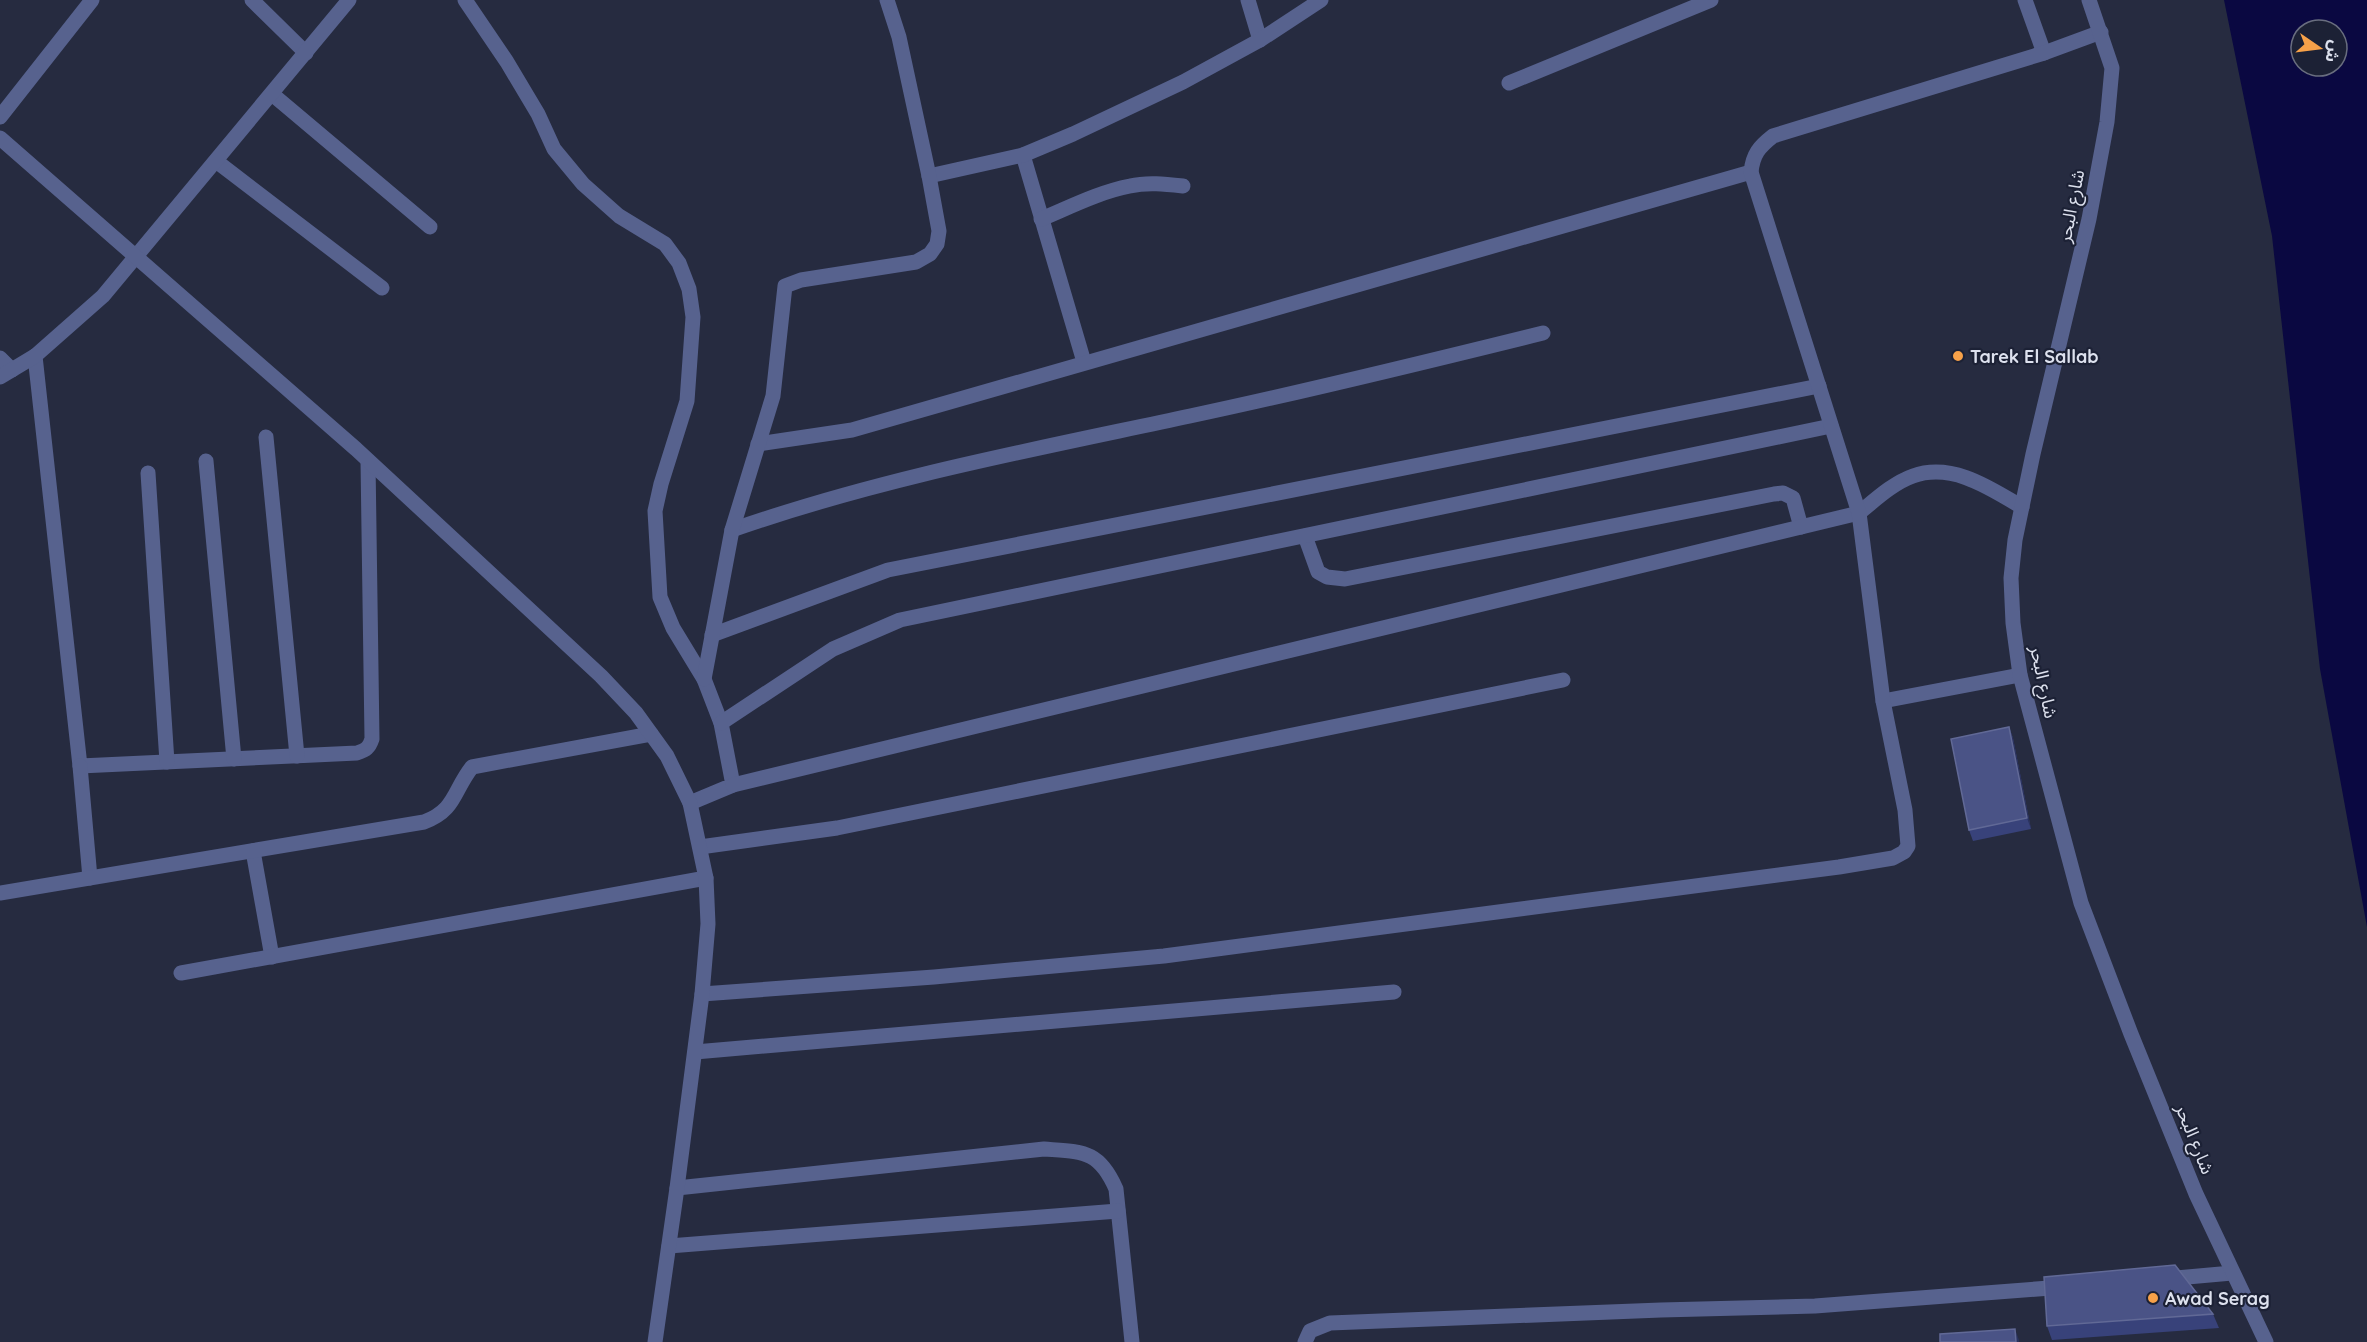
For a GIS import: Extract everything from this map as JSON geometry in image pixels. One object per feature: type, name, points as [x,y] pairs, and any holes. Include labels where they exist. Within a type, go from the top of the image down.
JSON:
[{"type":"street","points":[[0,117],[92,0]]},
{"type":"street","points":[[252,0],[306,53]]},
{"type":"street","points":[[0,358],[6,373],[35,356],[103,296],[350,0]]},
{"type":"street","points":[[465,0],[507,62],[538,114],[554,149],[583,184],[619,216],[665,244],[679,263],[689,290],[693,317],[687,401],[655,510],[660,597],[673,628],[704,679],[721,723],[733,785]]},
{"type":"street","points":[[704,679],[732,530],[773,396],[785,286],[801,280],[916,262],[930,254],[937,244],[939,231],[929,176],[898,37],[887,0]]},
{"type":"street","points":[[1248,0],[1260,40]]},
{"type":"street","points":[[929,176],[1023,155],[1073,134],[1183,82],[1260,40],[1321,0]]},
{"type":"street","points":[[1509,83],[1711,0]]},
{"type":"street","points":[[2025,0],[2044,53]]},
{"type":"street","name":"شارع البحر","points":[[2090,0],[2112,68],[2107,122],[2089,219],[2043,408],[2015,540],[2011,578],[2013,623],[2020,675],[2082,903],[2131,1034],[2187,1173],[2266,1342]]},
{"type":"street","points":[[702,994],[934,977],[1164,956],[1839,867],[1893,858],[1904,852],[1908,846],[1907,831],[1883,701],[1858,513],[1751,172],[1752,157],[1773,136],[2044,53],[2101,32]]},
{"type":"street","points":[[272,94],[430,228]]},
{"type":"street","points":[[0,138],[368,461],[601,675],[636,713],[667,756],[690,802],[706,878],[708,924],[696,1052],[655,1342]]},
{"type":"street","points":[[1023,155],[1084,362]]},
{"type":"street","points":[[216,161],[382,288]]},
{"type":"street","points":[[758,444],[852,430],[1751,172]]},
{"type":"street","points":[[1041,219],[1100,195],[1132,185],[1154,183],[1183,186]]},
{"type":"street","points":[[732,530],[796,508],[887,484],[1037,449],[1306,392],[1543,333]]},
{"type":"street","points":[[35,356],[90,878]]},
{"type":"street","points":[[712,635],[888,570],[1819,386]]},
{"type":"street","points":[[721,723],[833,649],[900,620],[1831,426]]},
{"type":"street","points":[[266,437],[297,756]]},
{"type":"street","points":[[207,461],[234,759]]},
{"type":"street","points":[[80,766],[357,753],[366,750],[372,739],[368,461]]},
{"type":"street","points":[[148,473],[167,762]]},
{"type":"street","points":[[690,802],[733,785],[1858,513],[1884,493],[1913,476],[1937,473],[1959,476],[1979,482],[2022,507]]},
{"type":"street","points":[[1305,536],[1318,572],[1327,577],[1345,579],[1774,494],[1783,493],[1793,498],[1801,527]]},
{"type":"street","points":[[1883,701],[2020,675]]},
{"type":"street","points":[[700,847],[837,828],[1563,680]]},
{"type":"street","points":[[0,893],[424,822],[440,816],[449,807],[472,767],[651,734]]},
{"type":"street","points":[[253,851],[272,957]]},
{"type":"street","points":[[181,973],[706,878]]},
{"type":"street","points":[[696,1052],[884,1034],[1394,992]]},
{"type":"street","points":[[678,1188],[1044,1149],[1072,1151],[1094,1157],[1107,1169],[1116,1189],[1132,1342]]},
{"type":"street","points":[[669,1246],[1118,1211]]},
{"type":"street","points":[[2150,1280],[2232,1273]]},
{"type":"street","points":[[1305,1342],[1310,1331],[1330,1323],[1815,1306],[2081,1286]]},
{"type":"shaded area","points":[[2224,0],[2367,0],[2367,927],[2320,669],[2272,236]]},
{"type":"building","points":[[2009,727],[2027,818],[1969,830],[1951,739]]},
{"type":"building","points":[[2175,1265],[2213,1314],[2047,1326],[2044,1277]]},
{"type":"building","points":[[2015,1329],[2016,1342],[1940,1342],[1940,1334]]},
{"type":"place","name":"Tarek El Sallab","points":[[1958,356]]},
{"type":"place","name":"Awad Serag","points":[[2153,1298]]}]
